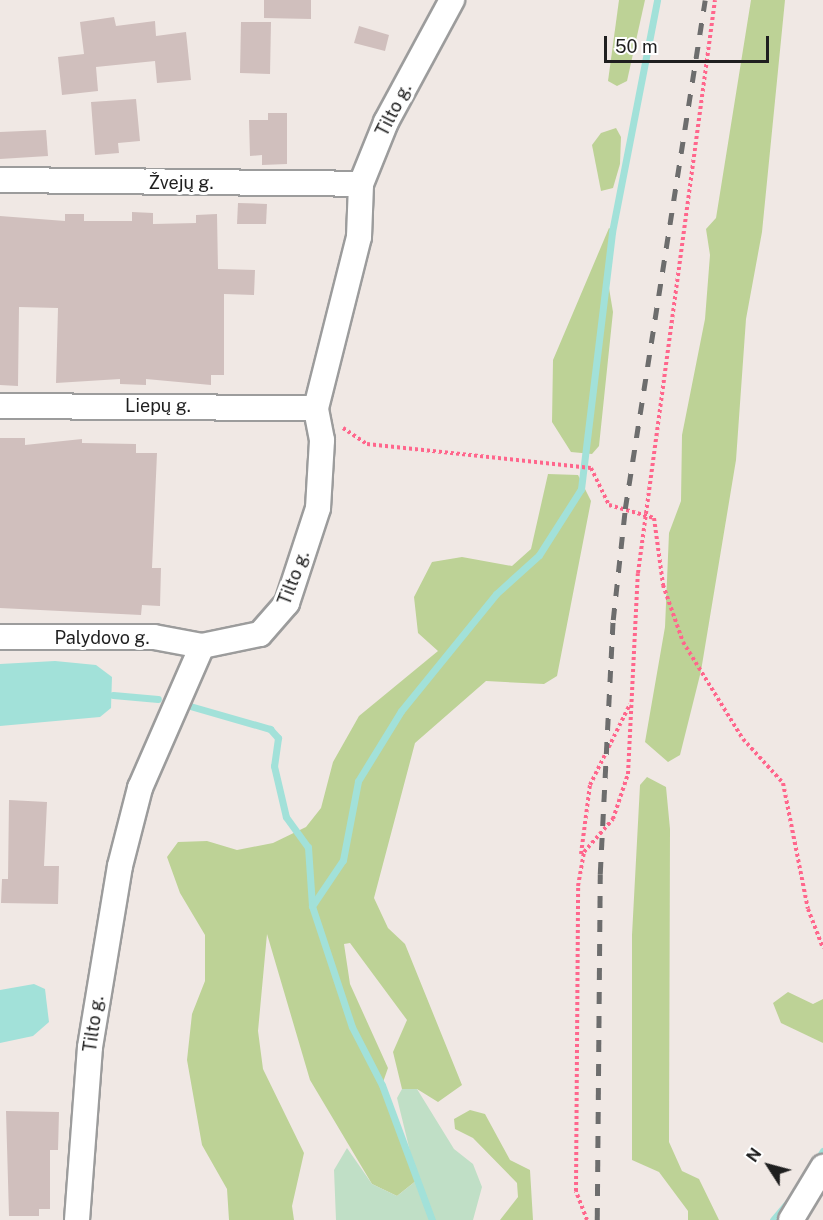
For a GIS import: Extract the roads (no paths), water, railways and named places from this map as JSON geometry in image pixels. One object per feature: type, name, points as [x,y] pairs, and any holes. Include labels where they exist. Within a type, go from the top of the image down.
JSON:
[{"type":"street","name":"Tilto g.","points":[[78,1220],[90,1047],[120,866],[152,755],[202,646],[260,634],[287,603],[318,508],[322,440],[316,408],[358,237],[362,184],[386,122],[452,0]]},
{"type":"street","name":"Žvejų g.","points":[[0,180],[362,184]]},
{"type":"street","name":"Liepų g.","points":[[0,406],[316,408]]},
{"type":"street","name":"Palydovo g.","points":[[0,638],[154,637],[202,646]]},
{"type":"street","points":[[791,1220],[823,1167]]},
{"type":"water","points":[[55,661],[96,665],[112,677],[111,708],[100,717],[0,726],[0,664]]},
{"type":"water","points":[[34,984],[45,989],[49,1022],[33,1036],[0,1043],[0,990]]},
{"type":"waterway","points":[[312,906],[343,860],[358,781],[401,711],[496,594],[539,555],[581,489],[612,232],[657,0]]},
{"type":"waterway","points":[[113,695],[158,699]]},
{"type":"waterway","points":[[183,704],[270,729],[278,738],[274,766],[286,817],[308,847],[312,906],[352,1027],[382,1085],[432,1220]]},
{"type":"waterway","points":[[816,1162],[823,1151]]},
{"type":"waterway","points":[[773,1220],[793,1196]]},
{"type":"railway","points":[[597,1220],[600,874],[613,620],[625,509],[705,0]]}]
